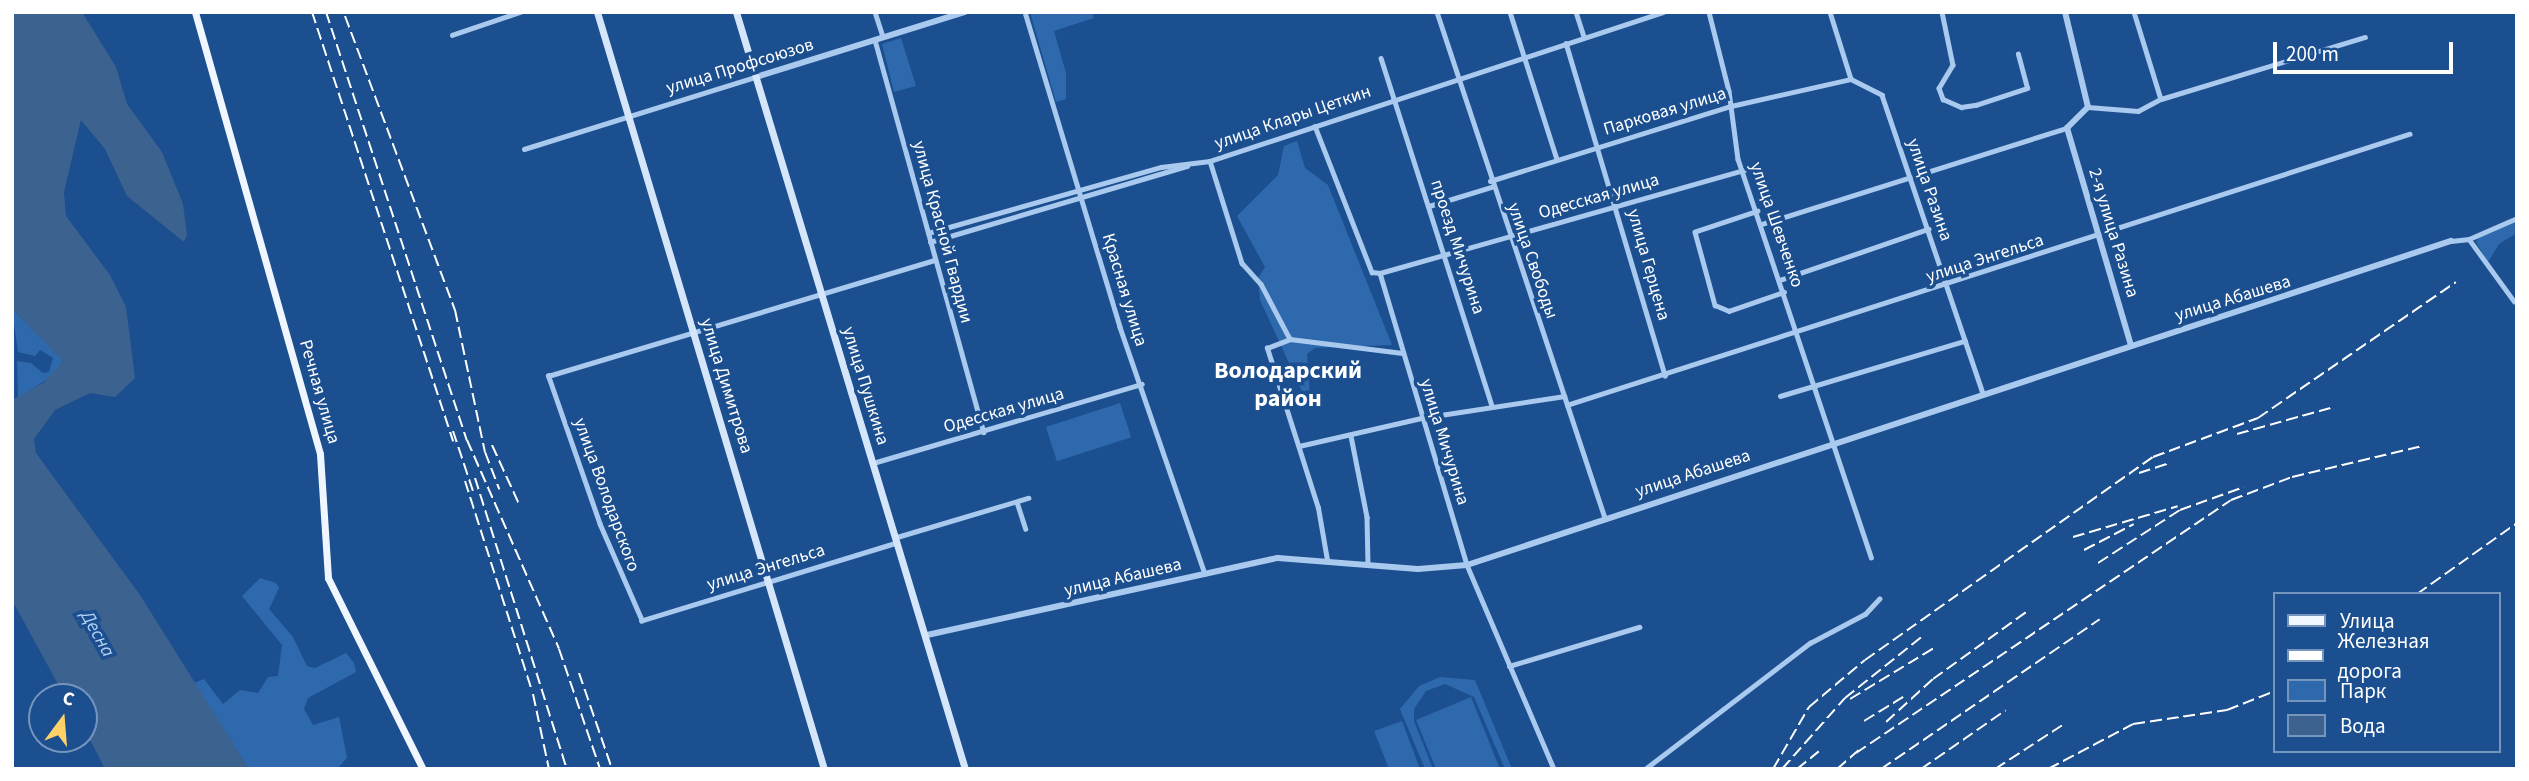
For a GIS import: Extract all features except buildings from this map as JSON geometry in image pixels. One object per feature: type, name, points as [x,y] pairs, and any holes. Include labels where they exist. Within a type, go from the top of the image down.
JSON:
[{"type":"main road","name":"Речная улица","points":[[195,12],[320,454],[328,578],[423,769]]},
{"type":"main road","name":"улица Димитрова","points":[[597,12],[824,769]]},
{"type":"main road","name":"улица Пушкина","points":[[736,12],[965,769]]},
{"type":"street","points":[[452,35],[520,12]]},
{"type":"street","points":[[875,12],[883,37]]},
{"type":"street","name":"улица Профсоюзов","points":[[524,149],[965,12]]},
{"type":"street","name":"Красная улица","points":[[1025,12],[1079,191],[1205,573]]},
{"type":"street","name":"улица Свободы","points":[[1437,12],[1490,181],[1605,518]]},
{"type":"street","points":[[1510,12],[1557,159]]},
{"type":"street","points":[[1576,12],[1584,37]]},
{"type":"street","name":"улица Клары Цеткин","points":[[928,233],[1079,191],[1210,161],[1458,76],[1663,12]]},
{"type":"street","name":"улица Шевченко","points":[[1709,12],[1731,106],[1734,142],[1871,557]]},
{"type":"street","points":[[1830,12],[1851,79]]},
{"type":"street","points":[[1942,12],[1953,65],[1939,88],[1943,99],[1961,107],[1976,105],[2027,88],[2018,54]]},
{"type":"street","points":[[2065,12],[2088,107]]},
{"type":"street","points":[[2134,12],[2161,99]]},
{"type":"street","points":[[2088,107],[2125,113],[2161,99],[2365,37]]},
{"type":"street","name":"улица Красной Гвардии","points":[[875,40],[984,432]]},
{"type":"street","name":"улица Герцена","points":[[1566,43],[1599,146],[1665,376]]},
{"type":"street","name":"проезд Мичурина","points":[[1381,58],[1492,405]]},
{"type":"street","name":"Парковая улица","points":[[1490,181],[1731,106],[1851,79]]},
{"type":"street","name":"улица Разина","points":[[1851,79],[1882,95],[1983,394]]},
{"type":"street","points":[[1762,224],[2067,128],[2088,107]]},
{"type":"street","name":"улица Мичурина","points":[[1315,126],[1372,272],[1380,273],[1467,565],[1554,769]]},
{"type":"street","name":"2-я улица Разина","points":[[2067,128],[2101,236],[2131,346]]},
{"type":"street","name":"улица Энгельса","points":[[1567,405],[1798,335],[2409,134]]},
{"type":"street","points":[[1210,161],[1242,263],[1261,284],[1290,339]]},
{"type":"street","points":[[930,242],[1082,200],[1191,164]]},
{"type":"street","name":"Одесская улица","points":[[1380,273],[1745,170]]},
{"type":"street","points":[[1429,206],[1492,187]]},
{"type":"street","points":[[1758,211],[1695,232],[1715,305],[1728,311],[1784,292]]},
{"type":"street","points":[[2451,240],[2469,239],[2517,218]]},
{"type":"street","points":[[1780,280],[1928,229]]},
{"type":"street","points":[[2469,239],[2514,301]]},
{"type":"street","name":"улица Абашева","points":[[926,635],[1278,558],[1418,569],[1467,565],[2451,240]]},
{"type":"street","points":[[694,334],[935,260]]},
{"type":"street","name":"улица Володарского","points":[[642,621],[600,525],[548,376],[694,334]]},
{"type":"street","points":[[1327,560],[1328,546],[1320,534],[1318,508],[1267,348],[1290,339],[1402,353]]},
{"type":"street","points":[[1780,396],[1965,341]]},
{"type":"street","name":"Одесская улица","points":[[873,463],[1143,384]]},
{"type":"street","points":[[1299,446],[1422,418],[1492,405],[1564,396]]},
{"type":"street","points":[[1351,436],[1367,517],[1368,565]]},
{"type":"street","name":"улица Энгельса","points":[[642,621],[1028,498]]},
{"type":"street","points":[[1017,502],[1026,529]]},
{"type":"street","points":[[1645,769],[1810,643],[1865,614],[1879,599]]},
{"type":"street","points":[[1509,666],[1639,627]]},
{"type":"green space","points":[[1030,12],[1092,12],[1094,18],[1054,31],[1066,73],[1066,99],[1056,102]]},
{"type":"green space","points":[[901,38],[916,86],[894,92],[882,44]]},
{"type":"green space","points":[[1297,141],[1305,168],[1328,185],[1392,345],[1315,348],[1307,354],[1311,411],[1260,300],[1258,278],[1265,267],[1237,216],[1278,175],[1284,146]]},
{"type":"green space","points":[[2517,220],[2517,233],[2499,244],[2488,262],[2476,242],[2480,234]]},
{"type":"green space","points":[[12,309],[63,360],[56,373],[18,399],[17,361],[31,363],[43,373],[49,372],[53,358],[40,350],[35,356],[18,352]]},
{"type":"green space","points":[[1120,403],[1131,437],[1057,461],[1046,427]]},
{"type":"green space","points":[[260,578],[276,583],[279,588],[269,609],[293,637],[307,666],[315,668],[346,653],[354,663],[356,672],[308,698],[304,709],[313,725],[339,717],[347,758],[337,769],[249,769],[194,683],[204,679],[223,704],[240,690],[258,693],[268,677],[278,676],[282,645],[242,596]]},
{"type":"green space","points":[[1440,677],[1475,680],[1512,769],[1505,769],[1474,697],[1445,684],[1426,691],[1414,709],[1414,721],[1433,769],[1425,769],[1400,709],[1419,686]]},
{"type":"green space","points":[[1471,697],[1500,769],[1436,769],[1416,720]]},
{"type":"green space","points":[[1402,721],[1420,769],[1389,769],[1374,731]]},
{"type":"water","name":"Десна","points":[[12,12],[82,12],[116,67],[127,104],[162,152],[183,204],[187,235],[184,242],[127,196],[105,149],[81,120],[64,192],[66,216],[110,275],[126,307],[135,378],[115,397],[90,393],[55,410],[34,439],[36,453],[140,595],[249,769],[105,769],[97,753],[98,683],[57,683],[12,600],[12,400],[43,383],[63,361],[12,309]]},
{"type":"railway","points":[[312,12],[453,441]]},
{"type":"railway","points":[[326,12],[467,440],[559,649],[600,769]]},
{"type":"railway","points":[[345,16],[455,310],[485,452],[499,489]]},
{"type":"railway","points":[[1773,769],[1809,707],[1865,660],[2153,457],[2258,418],[2456,282]]},
{"type":"railway","points":[[2237,434],[2330,408]]},
{"type":"railway","points":[[453,431],[473,491]]},
{"type":"railway","points":[[492,445],[519,504]]},
{"type":"railway","points":[[1856,753],[2231,500],[2292,477],[2422,446]]},
{"type":"railway","points":[[2139,473],[2170,463]]},
{"type":"railway","points":[[475,478],[567,769]]},
{"type":"railway","points":[[465,481],[531,688]]},
{"type":"railway","points":[[2098,563],[2180,510],[2244,487]]},
{"type":"railway","points":[[2073,537],[2178,506]]},
{"type":"railway","points":[[2420,592],[2517,523]]},
{"type":"railway","points":[[2084,550],[2134,524]]},
{"type":"railway","points":[[1886,722],[1933,679],[2029,610]]},
{"type":"railway","points":[[1881,769],[2100,619]]},
{"type":"railway","points":[[1782,769],[1845,698],[1924,635]]},
{"type":"railway","points":[[1850,699],[1934,648]]},
{"type":"railway","points":[[579,673],[612,769]]},
{"type":"railway","points":[[2048,769],[2133,724],[2227,710],[2274,691]]},
{"type":"railway","points":[[533,694],[549,769]]},
{"type":"railway","points":[[1864,721],[1903,697]]},
{"type":"railway","points":[[1921,769],[2006,710]]},
{"type":"railway","points":[[1995,769],[2064,724]]},
{"type":"railway","points":[[1837,769],[1862,747]]},
{"type":"railway","points":[[1797,769],[1819,751]]},
{"type":"district","name":"Володарский район","points":[[1288,385]]}]
